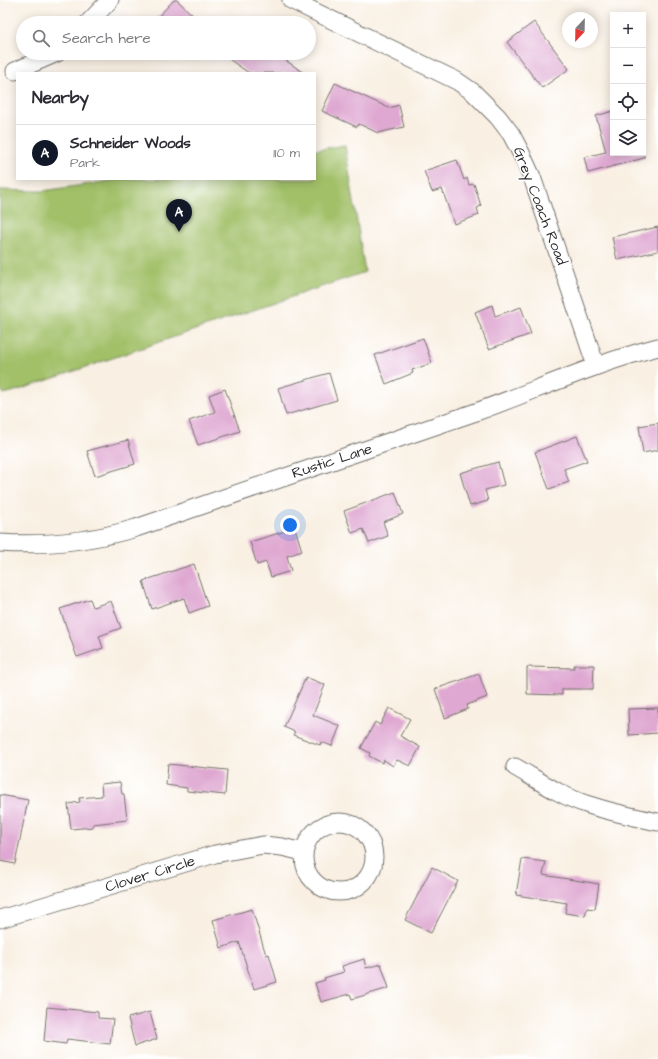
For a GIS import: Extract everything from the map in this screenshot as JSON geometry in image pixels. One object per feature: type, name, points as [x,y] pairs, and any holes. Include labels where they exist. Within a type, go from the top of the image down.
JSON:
[{"type":"street","points":[[95,16],[110,0]]},
{"type":"street","name":"Grey Coach Road","points":[[291,0],[457,81],[473,92],[498,117],[511,134],[532,177],[596,366]]},
{"type":"street","points":[[15,71],[41,60]]},
{"type":"street","name":"Rustic Lane","points":[[0,543],[70,542],[113,535],[433,427],[596,366],[658,347]]},
{"type":"street","points":[[515,767],[565,795],[585,804],[658,822]]},
{"type":"street","points":[[333,822],[348,823],[362,830],[367,835],[373,849],[373,864],[368,877],[357,887],[343,892],[329,891],[322,888],[311,879],[304,866],[303,852],[308,838],[319,827],[333,822]]},
{"type":"street","name":"Clover Circle","points":[[0,919],[222,853],[263,845],[282,847],[303,852]]},
{"type":"green space","points":[[345,145],[365,272],[19,390],[4,394],[0,389],[0,190],[42,191],[116,180],[316,180],[316,150]]},
{"type":"building","points":[[174,0],[177,0],[194,16],[159,16]]},
{"type":"building","points":[[534,22],[569,69],[542,88],[507,42]]},
{"type":"building","points":[[230,60],[285,60],[303,72],[248,72]]},
{"type":"building","points":[[335,83],[389,108],[399,105],[404,127],[378,133],[359,124],[357,127],[322,111]]},
{"type":"building","points":[[610,112],[610,156],[644,156],[644,158],[588,173],[584,157],[606,152],[596,116]]},
{"type":"building","points":[[457,160],[464,180],[467,178],[469,185],[474,184],[481,206],[477,208],[479,215],[454,224],[442,189],[432,192],[424,171]]},
{"type":"building","points":[[658,227],[658,251],[617,260],[612,237]]},
{"type":"building","points":[[492,305],[495,316],[521,307],[531,334],[489,349],[475,312]]},
{"type":"building","points":[[423,338],[432,363],[412,370],[413,373],[386,384],[375,355]]},
{"type":"building","points":[[329,373],[337,400],[286,415],[278,388]]},
{"type":"building","points":[[225,389],[240,431],[198,445],[189,421],[215,412],[209,395]]},
{"type":"building","points":[[658,423],[658,450],[643,453],[639,426]]},
{"type":"building","points":[[577,436],[587,461],[564,469],[569,482],[549,489],[535,452]]},
{"type":"building","points":[[128,440],[135,464],[95,476],[87,451]]},
{"type":"building","points":[[498,462],[504,485],[485,490],[488,501],[470,506],[460,473]]},
{"type":"building","points":[[395,492],[403,514],[383,522],[388,536],[369,543],[363,529],[352,533],[344,511]]},
{"type":"building","points":[[295,528],[302,551],[287,556],[291,571],[271,577],[266,562],[257,565],[250,542]]},
{"type":"building","points":[[194,564],[208,606],[189,613],[184,598],[152,609],[143,581]]},
{"type":"building","points":[[90,599],[93,607],[111,601],[121,628],[99,636],[103,648],[77,657],[60,609]]},
{"type":"building","points":[[574,665],[594,665],[593,689],[562,689],[562,695],[527,694],[527,667],[574,668]]},
{"type":"building","points":[[479,674],[487,697],[467,705],[468,709],[445,718],[435,689]]},
{"type":"building","points":[[306,677],[325,685],[313,715],[340,726],[332,746],[321,742],[320,745],[293,735],[295,732],[284,727]]},
{"type":"building","points":[[389,708],[410,719],[400,736],[420,747],[410,766],[397,760],[393,766],[384,760],[382,763],[369,756],[370,753],[361,748],[375,722],[380,725]]},
{"type":"building","points":[[658,708],[658,733],[629,735],[628,709]]},
{"type":"building","points":[[168,764],[227,770],[225,795],[187,791],[187,788],[166,785]]},
{"type":"building","points":[[120,782],[122,794],[124,794],[127,820],[93,824],[93,827],[71,829],[68,804],[80,802],[79,798],[102,796],[101,784]]},
{"type":"building","points":[[0,795],[28,800],[15,864],[0,861]]},
{"type":"building","points":[[522,859],[546,862],[543,875],[599,884],[595,909],[587,908],[585,916],[565,913],[567,903],[516,895]]},
{"type":"building","points":[[432,867],[458,881],[431,933],[405,920]]},
{"type":"building","points":[[252,909],[266,955],[269,954],[277,982],[254,989],[239,942],[221,948],[213,920]]},
{"type":"building","points":[[364,959],[366,968],[381,964],[389,988],[352,999],[350,994],[321,1002],[315,983],[325,980],[324,978],[344,972],[342,966]]},
{"type":"building","points":[[47,1007],[98,1012],[98,1018],[113,1019],[110,1044],[67,1039],[66,1044],[44,1041]]},
{"type":"building","points":[[150,1012],[157,1039],[135,1046],[128,1018]]},
{"type":"place","name":"Schneider Woods","points":[[179,232]]}]
